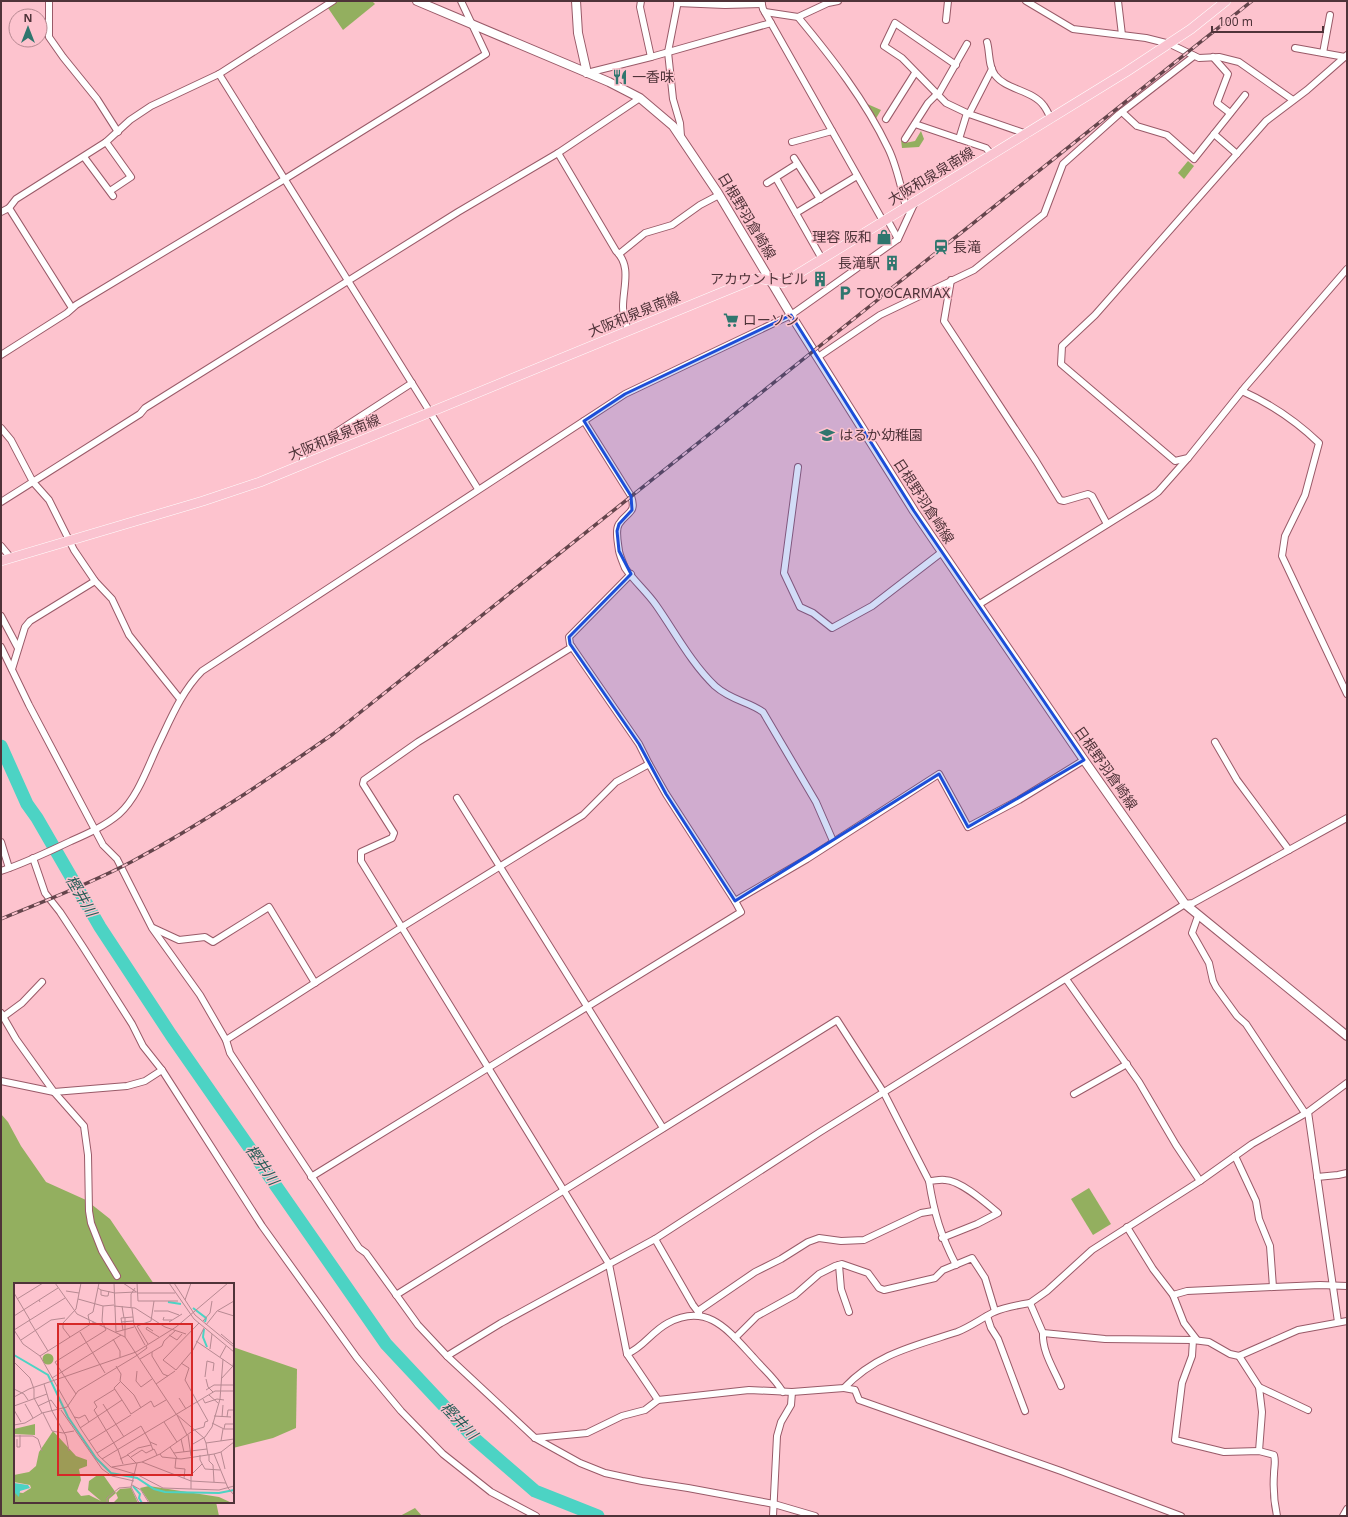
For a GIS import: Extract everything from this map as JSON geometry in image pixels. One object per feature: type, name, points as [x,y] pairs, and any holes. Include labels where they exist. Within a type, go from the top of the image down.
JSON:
[{"type":"main road","name":"日根野羽倉崎線","points":[[417,1],[587,73],[640,98],[673,126],[719,195],[791,315],[942,552],[1084,760],[1185,904],[1347,1036]]},
{"type":"main road","points":[[576,1],[578,33],[587,73]]},
{"type":"main road","name":"大阪和泉泉南線","points":[[1,561],[210,499],[302,465],[757,278],[783,283],[1027,134],[1170,44],[1226,1]]},
{"type":"street","points":[[49,1],[49,37],[97,99],[118,132]]},
{"type":"street","points":[[320,1],[324,7]]},
{"type":"street","points":[[1,212],[9,208],[16,199],[106,142],[130,120],[151,106],[219,74],[333,1]]},
{"type":"street","points":[[1,355],[72,308],[285,179],[486,54],[461,1]]},
{"type":"street","points":[[641,1],[640,7],[651,57]]},
{"type":"street","points":[[766,12],[798,17],[828,3],[838,1]]},
{"type":"street","points":[[946,20],[948,1]]},
{"type":"street","points":[[1026,1],[1073,29],[1146,38],[1170,44],[1199,58],[1219,57],[1239,62],[1293,100]]},
{"type":"street","points":[[1118,1],[1122,35]]},
{"type":"street","points":[[681,136],[680,124],[673,99],[668,52],[677,2],[725,6],[735,2],[761,2],[771,23],[857,176],[898,239]]},
{"type":"street","points":[[1323,53],[1330,15]]},
{"type":"street","points":[[798,17],[841,70],[889,149],[906,207]]},
{"type":"street","points":[[587,73],[651,57],[771,23]]},
{"type":"street","points":[[956,65],[895,23],[884,46],[902,58],[946,103],[968,114],[1027,134]]},
{"type":"street","points":[[987,42],[992,69],[1000,80],[1038,100],[1044,106],[1051,119]]},
{"type":"street","points":[[905,139],[928,102],[937,95],[967,44]]},
{"type":"street","points":[[1295,48],[1346,56]]},
{"type":"street","points":[[818,357],[880,315],[974,270],[1044,214],[1063,164],[1088,140],[1194,56]]},
{"type":"street","points":[[1188,458],[1175,461],[1061,364],[1062,346],[1094,315],[1266,121],[1307,90],[1346,56]]},
{"type":"street","points":[[1213,57],[1228,74],[1217,103],[1230,113]]},
{"type":"street","points":[[959,139],[968,114],[992,69]]},
{"type":"street","points":[[886,119],[915,73]]},
{"type":"street","points":[[219,74],[478,489]]},
{"type":"street","points":[[1122,112],[1137,126],[1167,135],[1194,159],[1244,95]]},
{"type":"street","points":[[1,502],[140,414],[145,408],[458,212],[558,153],[640,98]]},
{"type":"street","points":[[915,124],[986,148],[992,155]]},
{"type":"street","points":[[792,142],[832,131]]},
{"type":"street","points":[[1214,134],[1237,154]]},
{"type":"street","points":[[84,157],[112,193],[131,177],[106,142]]},
{"type":"street","points":[[558,153],[626,267],[623,307],[628,331]]},
{"type":"street","points":[[794,158],[820,199]]},
{"type":"street","points":[[768,183],[797,164]]},
{"type":"street","points":[[796,213],[857,176]]},
{"type":"street","points":[[776,178],[822,259]]},
{"type":"street","points":[[619,254],[646,233],[672,225],[700,205],[719,195]]},
{"type":"street","points":[[1,871],[36,857],[94,830],[119,814],[130,801],[180,699],[192,680],[202,671],[625,394],[791,315],[898,239],[915,202]]},
{"type":"street","points":[[9,208],[72,308]]},
{"type":"street","points":[[978,605],[1158,492],[1347,269]]},
{"type":"street","points":[[951,280],[944,321],[1036,460],[1060,500],[1064,501],[1088,494],[1092,496],[1107,524]]},
{"type":"street","points":[[302,465],[304,453],[412,383]]},
{"type":"street","points":[[1242,392],[1268,403],[1304,429],[1319,443],[1305,494],[1285,536],[1282,556],[1347,694]]},
{"type":"street","points":[[584,421],[629,492],[633,503],[632,510],[619,524],[618,531],[619,551],[625,567],[656,604],[686,649],[714,685],[727,696],[757,708],[763,712],[816,802],[833,841]]},
{"type":"street","points":[[1,428],[11,440],[33,482],[49,500],[68,540],[95,582],[112,599],[129,635],[180,699]]},
{"type":"street","points":[[798,467],[784,573],[800,608],[814,613],[832,628],[872,606],[942,552]]},
{"type":"street","points":[[1,546],[11,558]]},
{"type":"street","points":[[311,1177],[741,912],[666,794],[639,744],[572,647],[569,637],[631,574]]},
{"type":"street","points":[[12,669],[25,627],[30,621],[95,582]]},
{"type":"street","points":[[1,616],[18,648]]},
{"type":"street","points":[[1,647],[29,705],[94,830],[103,845],[117,858],[152,928],[200,995],[226,1040],[230,1053],[311,1177],[359,1248],[366,1253],[418,1326],[447,1356],[535,1438],[580,1464],[642,1482],[688,1488],[774,1504],[816,1516]]},
{"type":"street","points":[[572,647],[418,742],[364,780],[363,784],[394,833],[392,838],[361,852],[361,861],[488,1069],[610,1264],[627,1354],[658,1400]]},
{"type":"street","points":[[1215,742],[1237,780],[1289,850]]},
{"type":"street","points":[[734,901],[807,859],[939,774],[968,827],[1019,800],[1084,760]]},
{"type":"street","points":[[226,1040],[500,865],[583,815],[616,782],[649,764]]},
{"type":"street","points":[[457,798],[663,1128]]},
{"type":"street","points":[[447,1356],[502,1323],[655,1239],[1185,904],[1193,903],[1347,818]]},
{"type":"street","points":[[1,842],[10,868]]},
{"type":"street","points":[[36,857],[45,893],[60,912],[83,947],[132,1024],[143,1046],[162,1070],[262,1226],[357,1358],[396,1405],[443,1454],[491,1492],[536,1516]]},
{"type":"street","points":[[152,928],[179,940],[205,937],[213,942],[269,907],[315,983]]},
{"type":"street","points":[[1198,916],[1192,933],[1209,962],[1213,981],[1226,1002],[1246,1024],[1306,1113],[1338,1322]]},
{"type":"street","points":[[1066,979],[1127,1064],[1200,1181]]},
{"type":"street","points":[[42,982],[22,1003],[2,1015],[16,1040],[54,1092],[84,1126],[88,1155],[89,1211],[91,1223],[102,1251],[118,1276]]},
{"type":"street","points":[[396,1295],[838,1020],[884,1093],[929,1181],[934,1210],[942,1238],[956,1265]]},
{"type":"street","points":[[1074,1094],[1127,1064]]},
{"type":"street","points":[[1,1081],[54,1092],[127,1086],[145,1081],[162,1070]]},
{"type":"street","points":[[844,1388],[856,1375],[885,1357],[929,1340],[958,1331],[995,1311],[1030,1303],[1047,1291],[1092,1250],[1200,1181],[1252,1144],[1306,1113],[1347,1083]]},
{"type":"street","points":[[1235,1156],[1256,1201],[1260,1219],[1270,1246],[1273,1287]]},
{"type":"street","points":[[1317,1177],[1338,1175],[1347,1172]]},
{"type":"street","points":[[929,1181],[946,1179],[953,1182],[969,1191],[998,1213],[977,1224],[942,1238]]},
{"type":"street","points":[[627,1354],[638,1350],[653,1332],[668,1322],[700,1313],[755,1272],[808,1242],[819,1238],[841,1241],[864,1240],[921,1212],[934,1210]]},
{"type":"street","points":[[1128,1227],[1153,1269],[1172,1295],[1184,1323],[1195,1340],[1192,1356],[1182,1383],[1175,1440],[1224,1452],[1259,1451],[1274,1455],[1274,1506],[1276,1516]]},
{"type":"street","points":[[655,1239],[700,1313],[717,1321],[735,1338],[762,1367],[773,1376],[783,1392]]},
{"type":"street","points":[[735,1338],[764,1310],[795,1295],[826,1269],[840,1265],[868,1273],[879,1288],[884,1290],[936,1278],[943,1270],[972,1258],[985,1278],[995,1311]]},
{"type":"street","points":[[840,1265],[841,1289],[848,1312]]},
{"type":"street","points":[[1172,1295],[1187,1291],[1320,1285],[1347,1286]]},
{"type":"street","points":[[1030,1303],[1043,1333],[1045,1350],[1050,1365],[1061,1386]]},
{"type":"street","points":[[987,1316],[991,1328],[998,1339],[1025,1411]]},
{"type":"street","points":[[1043,1333],[1105,1340],[1195,1340],[1209,1342],[1230,1354],[1239,1356],[1298,1330],[1347,1321]]},
{"type":"street","points":[[1239,1356],[1259,1387],[1262,1412],[1259,1451]]},
{"type":"street","points":[[1259,1387],[1308,1410]]},
{"type":"street","points":[[535,1438],[587,1433],[622,1416],[645,1410],[658,1400],[749,1390],[792,1392],[844,1388],[855,1390],[859,1400],[1061,1471],[1181,1516]]},
{"type":"street","points":[[773,1516],[780,1422],[791,1405],[792,1392]]},
{"type":"street","points":[[1343,1516],[1347,1509]]},
{"type":"highlighted area","points":[[791,315],[914,511],[1084,760],[968,827],[939,774],[735,901],[666,794],[639,744],[570,644],[569,637],[631,574],[619,551],[617,531],[619,524],[632,510],[631,496],[584,421],[625,394]]},
{"type":"green space","points":[[339,1],[372,1],[375,4],[343,30],[328,8]]},
{"type":"green space","points":[[865,103],[881,110],[875,120]]},
{"type":"green space","points":[[921,131],[924,139],[919,147],[902,148],[901,140],[905,143],[915,141]]},
{"type":"green space","points":[[1188,161],[1194,166],[1184,179],[1178,173]]},
{"type":"green space","points":[[1,1114],[8,1122],[21,1146],[46,1182],[86,1200],[110,1219],[153,1283],[14,1283],[14,1503],[216,1503],[219,1516],[1,1516]]},
{"type":"green space","points":[[1089,1188],[1111,1224],[1093,1235],[1071,1199]]},
{"type":"green space","points":[[234,1347],[297,1369],[296,1428],[273,1438],[234,1448]]},
{"type":"green space","points":[[415,1508],[422,1516],[400,1516]]},
{"type":"waterway","name":"樫井川","points":[[1,746],[27,804],[37,818],[100,927],[171,1035],[386,1344],[475,1439],[535,1491],[598,1516]]},
{"type":"railway","points":[[883,295],[1252,1]]},
{"type":"railway","points":[[1,919],[99,878],[131,862],[234,801],[333,734],[880,298]]},
{"type":"place","name":"一香味","points":[[620,77]]},
{"type":"place","name":"理容 阪和","points":[[884,237]]},
{"type":"place","name":"長滝","points":[[941,247]]},
{"type":"place","name":"長滝駅","points":[[892,263]]},
{"type":"place","name":"アカウントビル","points":[[820,279]]},
{"type":"place","name":"TOYOCARMAX","points":[[845,293]]},
{"type":"place","name":"ローソン","points":[[731,320]]},
{"type":"place","name":"はるか幼稚園","points":[[827,435]]}]
